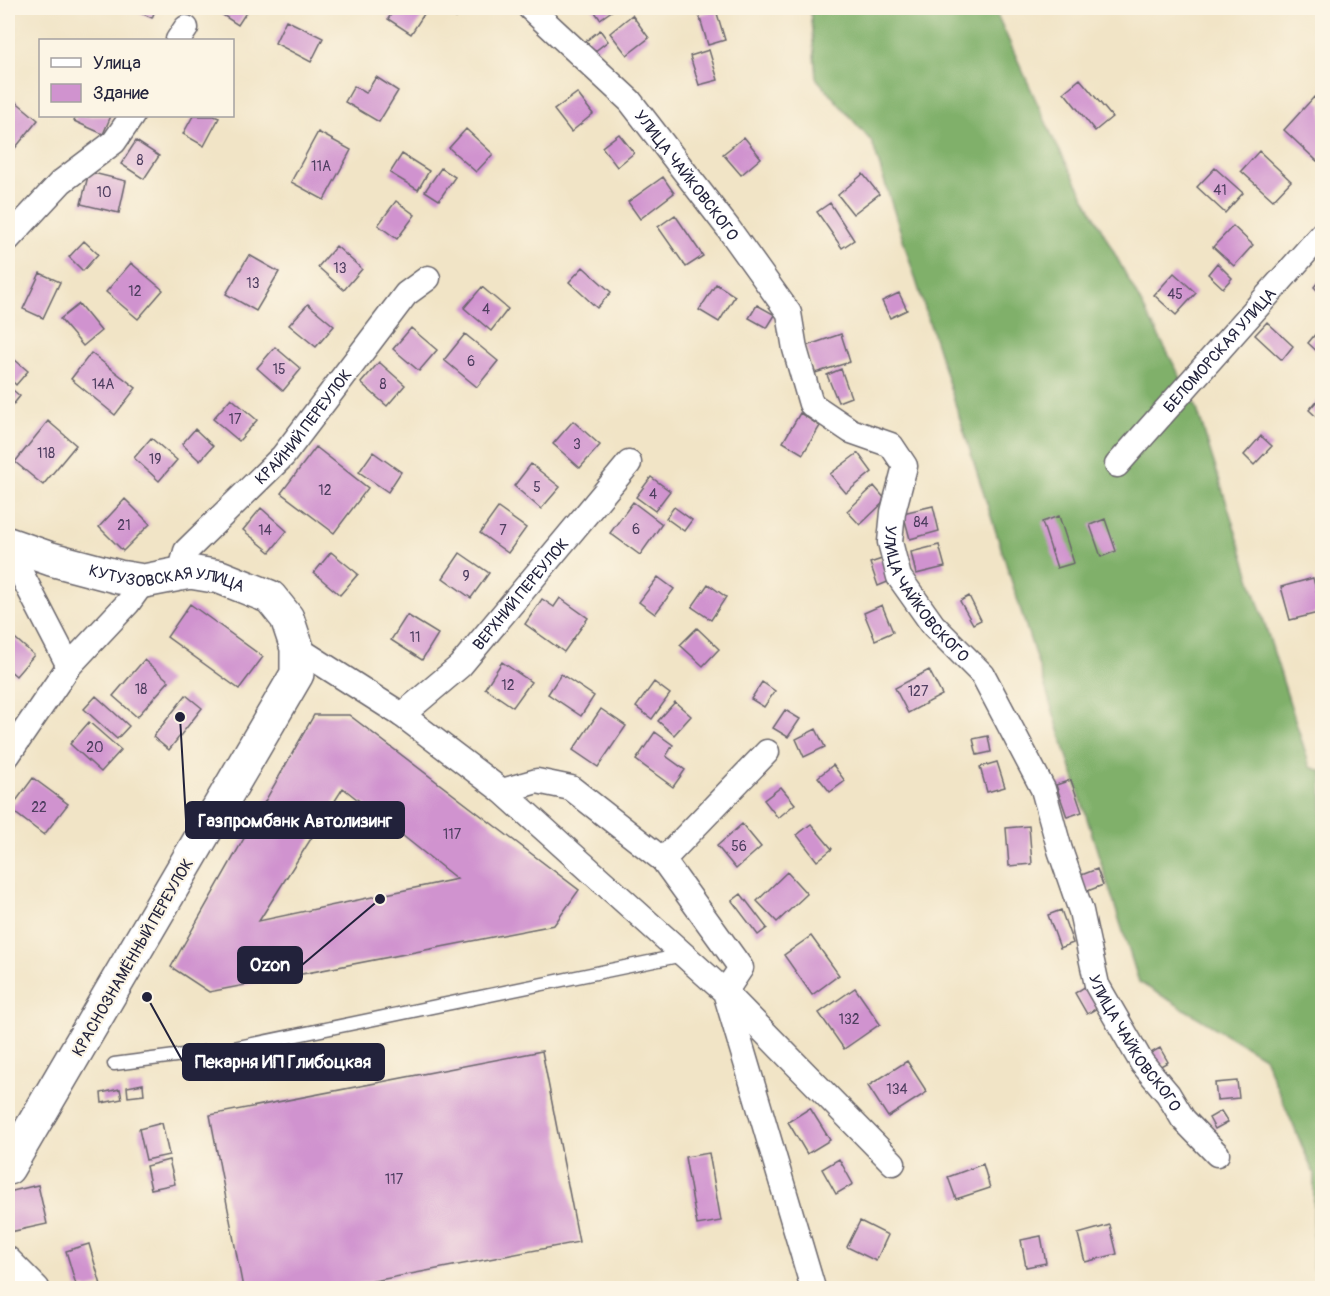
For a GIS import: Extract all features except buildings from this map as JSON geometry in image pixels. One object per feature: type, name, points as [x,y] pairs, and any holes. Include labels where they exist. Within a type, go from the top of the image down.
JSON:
[{"type":"street","name":"УЛИЦА ЧАЙКОВСКОГО","points":[[530,8],[630,101],[728,228],[789,314],[795,349],[811,404],[851,432],[891,445],[905,466],[893,512],[890,543],[899,577],[933,625],[983,675],[988,683],[1043,789],[1060,850],[1081,911],[1097,985],[1142,1063],[1168,1094],[1183,1119],[1217,1154]]},
{"type":"street","points":[[8,239],[61,182],[114,142],[131,117]]},
{"type":"street","name":"БЕЛОМОРСКАЯ УЛИЦА","points":[[1117,465],[1323,234]]},
{"type":"street","name":"КРАЙНИЙ ПЕРЕУЛОК","points":[[180,574],[186,551],[284,456],[406,294],[428,278]]},
{"type":"street","name":"ВЕРХНИЙ ПЕРЕУЛОК","points":[[402,715],[460,666],[629,463]]},
{"type":"street","points":[[8,546],[69,666]]},
{"type":"street","name":"КУТУЗОВСКАЯ УЛИЦА","points":[[8,546],[119,577],[144,581],[190,572],[220,577],[270,597],[287,618],[297,648]]},
{"type":"street","points":[[8,755],[69,666],[128,603],[144,581]]},
{"type":"street","points":[[297,648],[402,715],[502,791],[726,992],[893,1163]]},
{"type":"street","name":"КРАСНОЗНАМЁННЫЙ ПЕРЕУЛОК","points":[[8,1168],[297,674],[297,648]]},
{"type":"street","points":[[663,860],[767,752]]},
{"type":"street","points":[[502,791],[537,781],[571,788],[663,860],[741,968],[726,992],[813,1288]]},
{"type":"street","points":[[8,1259],[36,1288]]},
{"type":"lane","points":[[114,1064],[229,1049],[684,955]]},
{"type":"green space","points":[[810,8],[994,8],[1054,140],[1196,406],[1310,767],[1322,771],[1322,1281],[1313,1268],[1314,1174],[1264,1057],[1139,982],[872,142],[816,78]]},
{"type":"place","name":"Газпромбанк Автолизинг","points":[[180,717]]},
{"type":"place","name":"Ozon","points":[[380,899]]},
{"type":"place","name":"Пекарня ИП Глибоцкая","points":[[147,997]]}]
